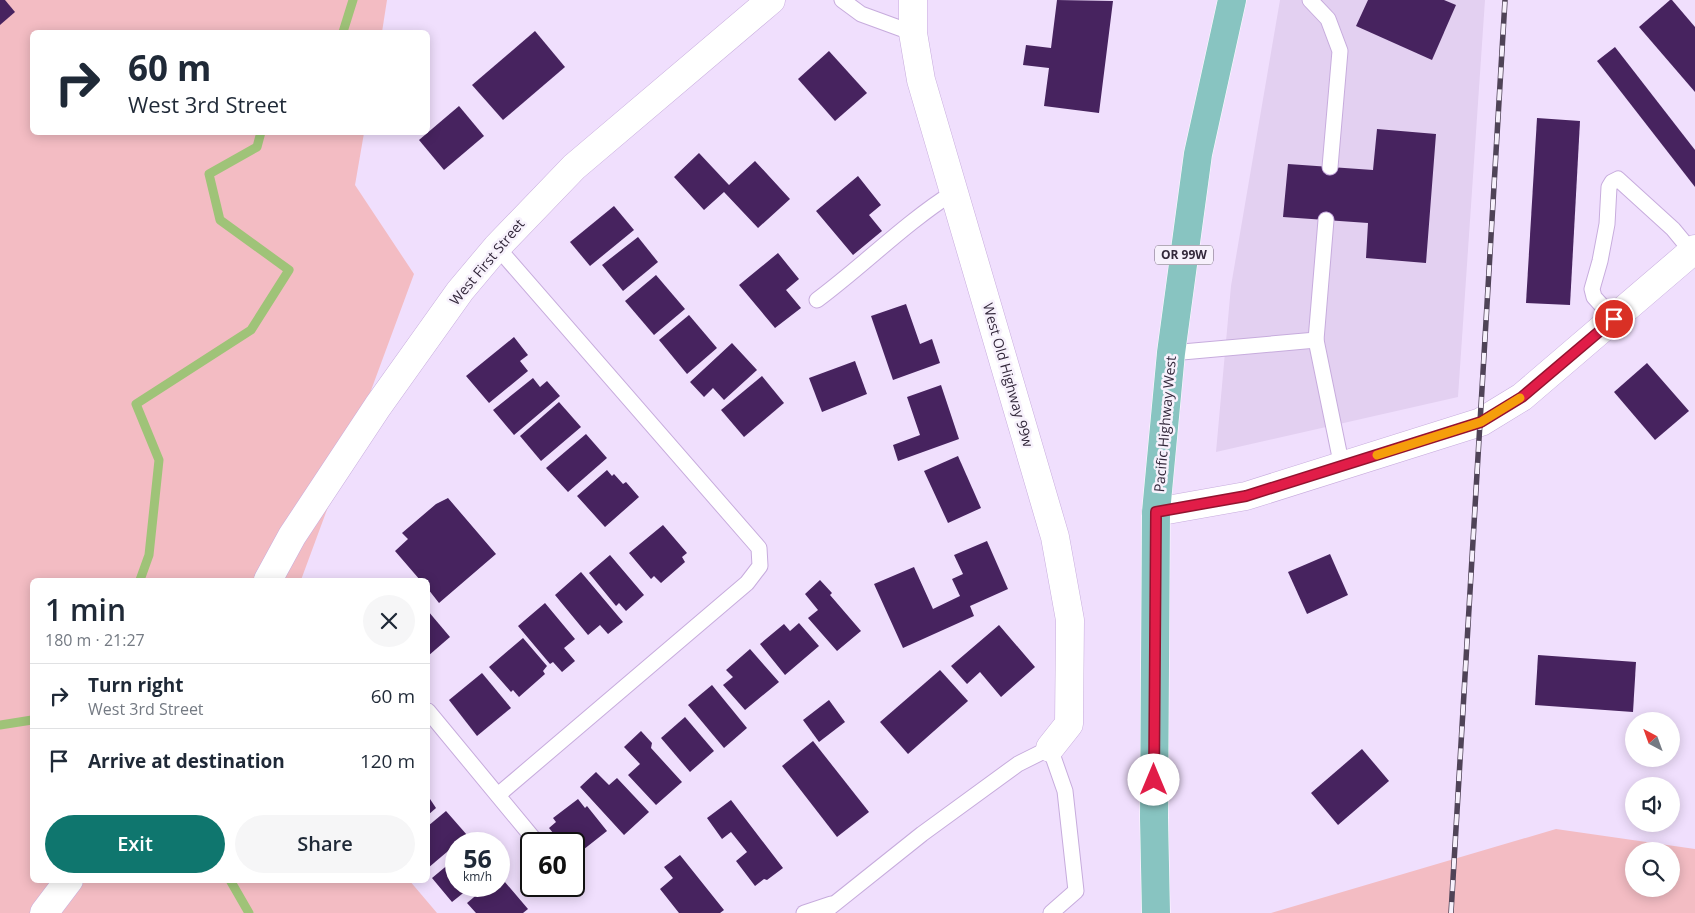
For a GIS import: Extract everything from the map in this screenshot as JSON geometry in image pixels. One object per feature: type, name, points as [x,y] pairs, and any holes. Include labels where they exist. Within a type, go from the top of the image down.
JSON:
[{"type":"main road","name":"Pacific Highway West","points":[[1156,913],[1154,808],[1156,512],[1171,353],[1198,154],[1232,0]]},
{"type":"street","name":"West First Street","points":[[269,578],[292,536],[378,406],[460,291],[498,247],[574,167],[770,0]]},
{"type":"street","name":"West Old Highway 99w","points":[[912,0],[913,33],[921,80],[1055,537],[1070,620],[1069,724],[1050,748]]},
{"type":"street","points":[[1156,512],[1246,496],[1481,422],[1522,397],[1694,251]]},
{"type":"lane","points":[[842,0],[861,14],[913,33]]},
{"type":"lane","points":[[1310,0],[1328,19],[1340,51],[1330,167]]},
{"type":"lane","points":[[1614,319],[1594,297],[1592,289],[1607,224],[1609,188],[1612,182],[1618,179],[1673,228],[1694,251]]},
{"type":"lane","points":[[818,300],[852,274],[881,247],[934,205],[954,192]]},
{"type":"lane","points":[[1326,220],[1316,340],[1342,467]]},
{"type":"lane","points":[[498,247],[759,548],[760,566],[747,583],[498,795]]},
{"type":"lane","points":[[1171,353],[1316,340]]},
{"type":"lane","points":[[430,712],[528,832]]},
{"type":"lane","points":[[823,913],[930,828],[1018,764],[1050,748],[1065,791],[1076,891],[1050,913]]},
{"type":"lane","points":[[804,913],[836,902]]},
{"type":"shaded area","points":[[4,0],[387,0],[382,30],[30,30],[30,135],[364,135],[355,185],[414,274],[302,578],[30,578],[30,883],[412,883],[437,913],[0,913],[0,11]]},
{"type":"shaded area","points":[[1280,0],[1485,0],[1458,397],[1216,452],[1231,286]]},
{"type":"shaded area","points":[[1556,829],[1646,842],[1625,842],[1625,897],[1680,897],[1680,847],[1695,849],[1695,913],[1271,913]]},
{"type":"building","points":[[0,0],[5,0],[15,12],[0,25]]},
{"type":"building","points":[[1057,0],[1113,1],[1099,113],[1044,106],[1049,68],[1023,65],[1026,45],[1051,48]]},
{"type":"building","points":[[1368,0],[1444,0],[1456,5],[1432,60],[1356,26]]},
{"type":"building","points":[[1670,0],[1695,27],[1695,92],[1639,27]]},
{"type":"building","points":[[535,31],[565,67],[503,120],[472,85]]},
{"type":"building","points":[[1615,47],[1695,150],[1695,187],[1597,61]]},
{"type":"building","points":[[829,51],[867,93],[835,121],[798,79]]},
{"type":"building","points":[[459,106],[484,136],[444,170],[419,140],[425,135],[430,135],[430,131]]},
{"type":"building","points":[[1537,118],[1580,121],[1570,305],[1526,303]]},
{"type":"building","points":[[1377,129],[1436,134],[1426,263],[1366,258],[1368,223],[1283,217],[1288,164],[1373,170]]},
{"type":"building","points":[[699,153],[729,185],[755,161],[790,199],[758,228],[724,192],[704,210],[674,177]]},
{"type":"building","points":[[858,176],[881,205],[869,215],[882,231],[853,255],[816,211]]},
{"type":"building","points":[[614,206],[634,230],[590,266],[570,242]]},
{"type":"building","points":[[638,237],[658,262],[623,291],[602,265]]},
{"type":"building","points":[[778,253],[799,279],[786,290],[801,308],[775,328],[739,285]]},
{"type":"building","points":[[656,275],[685,309],[654,335],[625,301]]},
{"type":"building","points":[[906,304],[920,344],[932,339],[940,363],[893,380],[871,316]]},
{"type":"building","points":[[689,315],[717,348],[687,374],[659,340]]},
{"type":"building","points":[[514,337],[528,355],[520,361],[528,371],[489,403],[466,376]]},
{"type":"building","points":[[732,343],[757,370],[724,400],[713,388],[704,397],[690,382]]},
{"type":"building","points":[[855,361],[867,394],[822,412],[809,378]]},
{"type":"building","points":[[1647,363],[1689,411],[1655,440],[1614,392]]},
{"type":"building","points":[[762,376],[784,403],[744,437],[721,410]]},
{"type":"building","points":[[533,378],[540,387],[547,381],[560,396],[514,435],[493,410]]},
{"type":"building","points":[[941,385],[959,439],[898,461],[893,445],[920,435],[907,397]]},
{"type":"building","points":[[559,402],[581,427],[541,461],[520,436]]},
{"type":"building","points":[[586,434],[607,458],[568,492],[546,468]]},
{"type":"building","points":[[958,456],[981,508],[948,523],[924,471]]},
{"type":"building","points":[[607,470],[612,476],[614,474],[623,484],[626,482],[639,497],[605,527],[577,496]]},
{"type":"building","points":[[448,498],[496,554],[439,603],[430,592],[430,578],[418,578],[395,551],[408,539],[402,533],[436,504]]},
{"type":"building","points":[[663,525],[687,553],[682,557],[685,562],[661,583],[654,576],[651,579],[629,553]]},
{"type":"building","points":[[987,541],[1008,589],[970,606],[974,616],[903,648],[874,584],[914,567],[933,609],[960,596],[952,579],[963,574],[954,555]]},
{"type":"building","points":[[1330,554],[1348,595],[1307,614],[1288,572]]},
{"type":"building","points":[[610,555],[644,595],[626,611],[619,603],[616,606],[589,573]]},
{"type":"building","points":[[581,572],[623,622],[608,634],[600,625],[588,635],[555,595]]},
{"type":"building","points":[[820,580],[832,593],[830,595],[861,631],[837,651],[808,618],[818,610],[805,594]]},
{"type":"building","points":[[545,603],[575,639],[564,648],[575,661],[562,672],[553,662],[550,664],[518,626]]},
{"type":"building","points":[[430,613],[450,637],[430,654]]},
{"type":"building","points":[[799,623],[819,646],[785,675],[760,644],[784,624],[790,631]]},
{"type":"building","points":[[999,625],[1035,667],[1001,697],[980,672],[967,684],[951,666]]},
{"type":"building","points":[[523,638],[547,666],[543,671],[545,674],[519,697],[513,690],[511,692],[489,667]]},
{"type":"building","points":[[750,649],[779,682],[745,710],[723,685],[733,677],[726,670]]},
{"type":"building","points":[[1538,655],[1636,662],[1633,712],[1535,705]]},
{"type":"building","points":[[940,670],[968,701],[908,754],[880,722]]},
{"type":"building","points":[[482,673],[511,708],[477,736],[449,700]]},
{"type":"building","points":[[712,685],[747,728],[724,748],[688,705]]},
{"type":"building","points":[[829,700],[845,722],[819,742],[803,720]]},
{"type":"building","points":[[685,717],[714,751],[690,772],[661,738]]},
{"type":"building","points":[[641,731],[652,743],[651,748],[682,782],[656,805],[628,775],[640,764],[624,747]]},
{"type":"building","points":[[813,741],[869,812],[837,837],[782,766]]},
{"type":"building","points":[[1362,749],[1389,781],[1338,825],[1311,793]]},
{"type":"building","points":[[596,772],[609,785],[617,778],[649,812],[624,835],[580,787]]},
{"type":"building","points":[[430,799],[436,808],[430,813]]},
{"type":"building","points":[[578,799],[585,808],[587,806],[607,831],[585,848],[585,832],[552,832],[549,828],[556,822],[553,818]]},
{"type":"building","points":[[731,800],[783,868],[755,886],[736,861],[747,852],[731,832],[722,839],[707,818]]},
{"type":"building","points":[[446,811],[464,832],[445,832],[445,854],[430,866],[430,824]]},
{"type":"building","points":[[680,855],[724,910],[720,913],[679,913],[660,889],[673,878],[664,867]]},
{"type":"building","points":[[445,867],[445,894],[432,878]]},
{"type":"building","points":[[510,888],[528,909],[523,913],[476,913],[467,903],[474,897],[510,897]]},
{"type":"building","points":[[448,897],[458,897],[452,902]]},
{"type":"waterway","points":[[344,30],[353,0]]},
{"type":"waterway","points":[[141,578],[149,555],[159,460],[136,404],[251,330],[289,270],[220,220],[209,174],[257,147],[260,135]]},
{"type":"waterway","points":[[0,725],[30,720]]},
{"type":"waterway","points":[[232,883],[249,913]]},
{"type":"railway","points":[[1451,913],[1505,0]]},
{"type":"slow traffic","points":[[1377,455],[1481,422],[1520,398]]},
{"type":"route","points":[[1154,780],[1156,512],[1246,496],[1481,422],[1522,397],[1614,319]]}]
